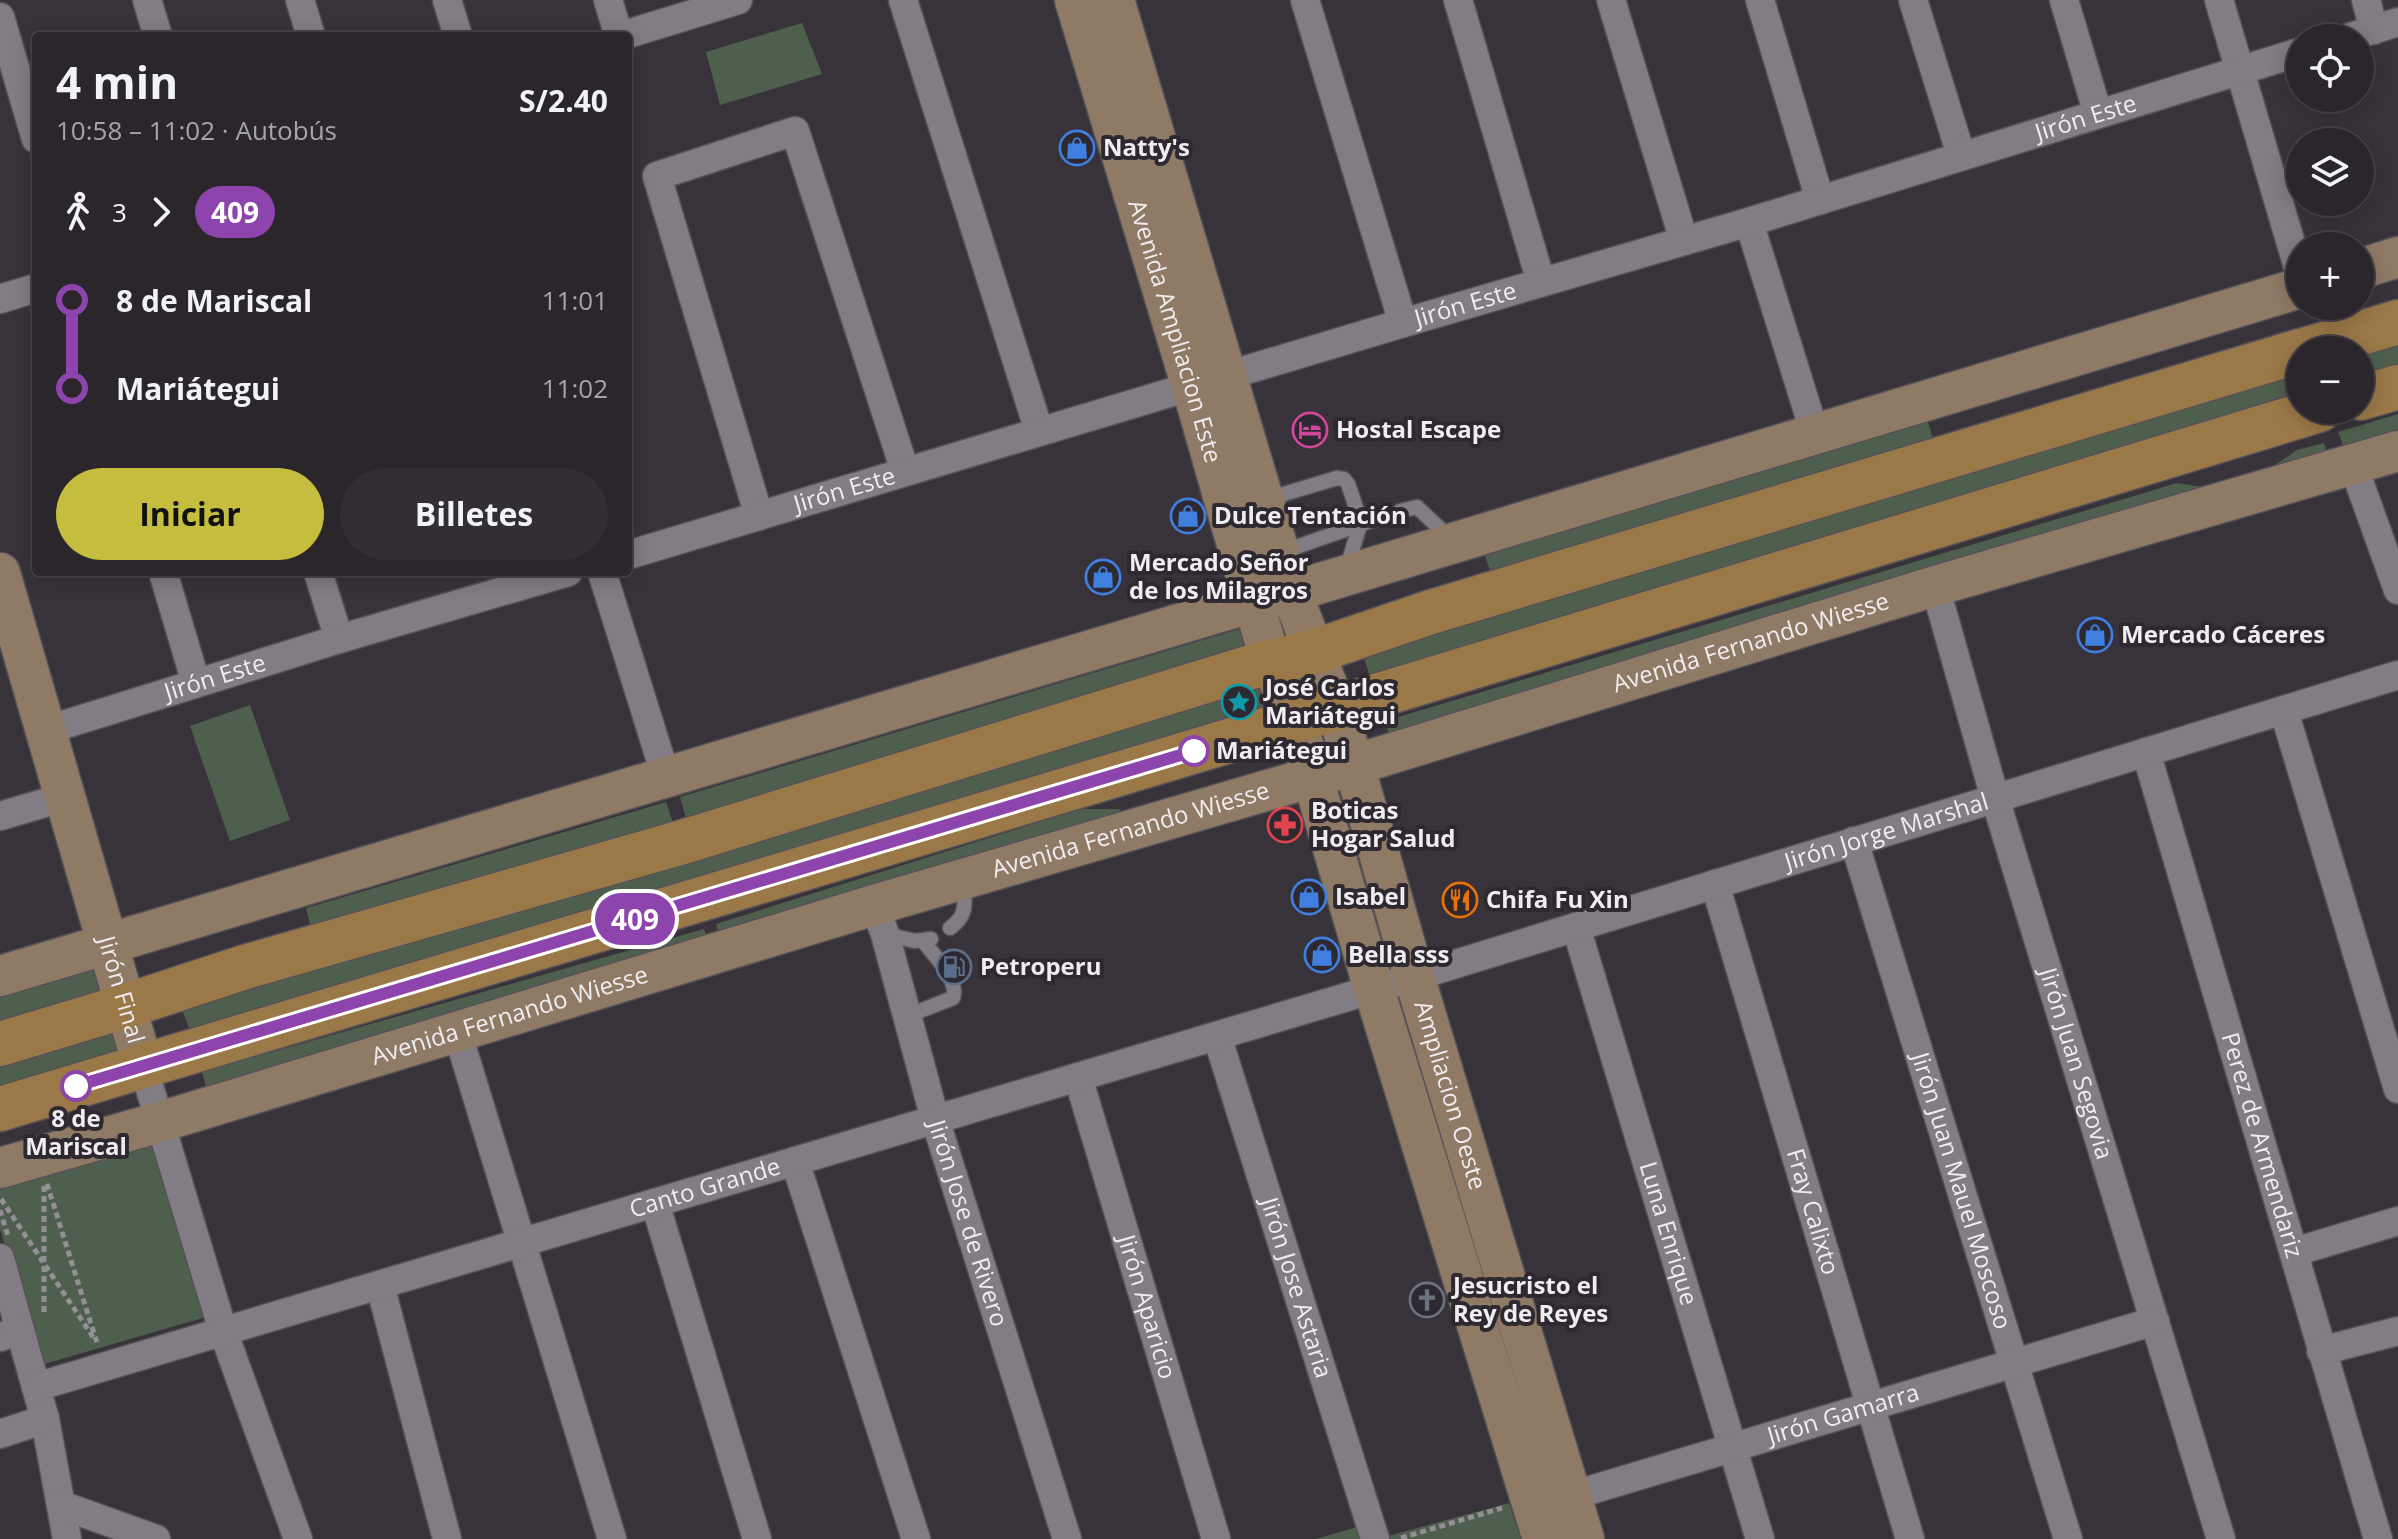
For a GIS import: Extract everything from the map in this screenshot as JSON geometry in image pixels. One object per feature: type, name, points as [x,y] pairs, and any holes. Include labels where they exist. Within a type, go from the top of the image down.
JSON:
[{"type":"main road","name":"Avenida Ampliacion Este","points":[[1075,0],[1209,382],[1264,500],[1291,592],[1313,652]]},
{"type":"main road","name":"Avenida Ampliacion Este","points":[[1114,0],[1209,382],[1253,602],[1271,663]]},
{"type":"main road","points":[[2374,265],[2398,257]]},
{"type":"main road","points":[[0,976],[2286,292]]},
{"type":"main road","points":[[2352,336],[2398,322]]},
{"type":"main road","points":[[0,1044],[245,967],[686,841],[1313,652],[1446,607],[2286,356]]},
{"type":"main road","points":[[2374,394],[2398,387]]},
{"type":"main road","points":[[0,1109],[2286,420]]},
{"type":"main road","name":"Avenida Fernando Wiesse","points":[[0,1168],[457,1031],[880,920],[964,878],[1354,765],[1935,586],[2398,451]]},
{"type":"main road","name":"Jirón Final","points":[[0,573],[143,1066]]},
{"type":"main road","name":"Ampliacion Oeste","points":[[1313,652],[1316,714],[1312,776],[1529,1522]]},
{"type":"main road","name":"Ampliacion Oeste","points":[[1271,663],[1316,714],[1354,765],[1414,976],[1584,1539]]},
{"type":"street","points":[[147,0],[157,32]]},
{"type":"street","points":[[300,0],[310,32]]},
{"type":"street","points":[[447,0],[457,32]]},
{"type":"street","points":[[608,0],[619,32]]},
{"type":"street","points":[[632,32],[738,0]]},
{"type":"street","points":[[903,0],[1039,431]]},
{"type":"street","points":[[1305,0],[1403,323]]},
{"type":"street","points":[[1458,0],[1541,282]]},
{"type":"street","points":[[1611,0],[1684,241]]},
{"type":"street","points":[[1760,0],[1820,200]]},
{"type":"street","points":[[1913,0],[1961,155]]},
{"type":"street","points":[[2064,0],[2098,114]]},
{"type":"street","points":[[2219,0],[2288,232]]},
{"type":"street","points":[[2366,0],[2386,26]]},
{"type":"street","points":[[0,17],[32,125]]},
{"type":"street","name":"Jirón Este","points":[[632,554],[1749,222],[2286,56]]},
{"type":"street","points":[[759,516],[657,176],[795,131],[905,471]]},
{"type":"street","points":[[1749,222],[1815,434]]},
{"type":"street","points":[[0,299],[32,289]]},
{"type":"street","points":[[2353,465],[2398,590]]},
{"type":"street","points":[[164,576],[196,683]]},
{"type":"street","points":[[319,576],[339,639]]},
{"type":"street","name":"Jirón Este","points":[[47,730],[339,639],[473,585],[539,576]]},
{"type":"street","points":[[603,576],[666,777]]},
{"type":"street","name":"Jirón Juan Segovia","points":[[1935,586],[1995,798],[2221,1539]]},
{"type":"street","name":"Jirón Jorge Marshal","points":[[1374,989],[2398,675]]},
{"type":"street","points":[[2284,711],[2398,1089]]},
{"type":"street","name":"Perez de Armendariz","points":[[2146,752],[2378,1539]]},
{"type":"street","points":[[0,816],[65,797]]},
{"type":"street","name":"Jirón Juan Mauel Moscoso","points":[[1854,841],[2068,1539]]},
{"type":"street","name":"Fray Calixto","points":[[1715,884],[1910,1539]]},
{"type":"street","name":"Jirón Jose de Rivero","points":[[880,920],[935,1119],[1067,1539]]},
{"type":"street","name":"Luna Enrique","points":[[1576,927],[1760,1539]]},
{"type":"street","name":"Canto Grande","points":[[36,1387],[1374,989]]},
{"type":"street","points":[[457,1031],[612,1539]]},
{"type":"street","name":"Jirón Jose Astaria","points":[[1217,1036],[1375,1539]]},
{"type":"street","name":"Jirón Final","points":[[143,1066],[223,1331],[298,1539]]},
{"type":"street","name":"Jirón Aparicio","points":[[1078,1077],[1216,1539]]},
{"type":"street","points":[[795,1161],[916,1539]]},
{"type":"street","points":[[655,1203],[757,1539]]},
{"type":"street","points":[[2294,1252],[2398,1221]]},
{"type":"street","points":[[4,1249],[21,1332],[45,1419],[67,1539]]},
{"type":"street","points":[[380,1285],[447,1539]]},
{"type":"street","name":"Jirón Gamarra","points":[[1529,1522],[1571,1496],[2155,1321]]},
{"type":"street","points":[[2321,1351],[2398,1331]]},
{"type":"street","points":[[0,1434],[45,1419]]},
{"type":"street","points":[[61,1505],[156,1539]]},
{"type":"lane","points":[[1264,500],[1337,478],[1344,479],[1368,520]]},
{"type":"lane","points":[[1400,511],[1417,507],[1455,543]]},
{"type":"lane","points":[[1279,554],[1368,520]]},
{"type":"lane","points":[[1344,576],[1368,520]]},
{"type":"lane","points":[[950,928],[961,920],[964,912],[964,878]]},
{"type":"lane","points":[[880,920],[928,940],[955,989],[953,998],[907,1016]]},
{"type":"path","points":[[21,1332],[44,1264],[44,1173],[97,1344]]},
{"type":"path","points":[[0,1198],[97,1344]]},
{"type":"path","points":[[0,1210],[4,1249]]},
{"type":"path","points":[[84,1348],[97,1344]]},
{"type":"path","points":[[1396,1539],[1506,1507],[1529,1522]]},
{"type":"green space","points":[[802,23],[822,74],[720,105],[706,52]]},
{"type":"green space","points":[[2398,339],[2398,384],[2374,391],[2374,347]]},
{"type":"green space","points":[[2286,373],[2286,414],[1376,696],[1363,655]]},
{"type":"green space","points":[[2398,414],[2398,442],[2348,458],[2338,432],[2374,424],[2374,421]]},
{"type":"green space","points":[[1927,419],[1936,449],[1519,575],[1490,570],[1484,553]]},
{"type":"green space","points":[[2324,443],[2329,461],[2276,475],[2275,465],[2297,450]]},
{"type":"green space","points":[[2177,483],[2215,489],[1393,746],[1385,721]]},
{"type":"green space","points":[[1239,629],[1248,660],[689,829],[680,797]]},
{"type":"green space","points":[[1272,680],[1289,718],[193,1038],[180,1005]]},
{"type":"green space","points":[[250,705],[290,820],[230,841],[190,726]]},
{"type":"green space","points":[[666,802],[676,832],[343,929],[310,925],[306,908]]},
{"type":"green space","points":[[1081,809],[1120,809],[1123,821],[723,947],[716,924]]},
{"type":"green space","points":[[704,929],[711,951],[208,1094],[202,1072]]},
{"type":"green space","points":[[94,964],[104,994],[0,1026],[0,992]]},
{"type":"green space","points":[[114,1026],[122,1063],[0,1100],[0,1058]]},
{"type":"green space","points":[[150,1138],[206,1317],[41,1365],[0,1229],[0,1181]]},
{"type":"green space","points":[[1509,1503],[1521,1539],[1389,1539],[1388,1536]]},
{"type":"green space","points":[[1364,1525],[1368,1539],[1316,1539]]},
{"type":"bus line","name":"409","points":[[76,1086],[1194,751]]},
{"type":"place","name":"Natty's","points":[[1077,148]]},
{"type":"place","name":"Hostal Escape","points":[[1310,430]]},
{"type":"place","name":"Dulce Tentación","points":[[1188,516]]},
{"type":"place","name":"Mercado Señor de los Milagros","points":[[1103,577]]},
{"type":"place","name":"Mercado Cáceres","points":[[2095,635]]},
{"type":"place","name":"José Carlos Mariátegui","points":[[1239,702]]},
{"type":"place","name":"Mariátegui","points":[[1194,751]]},
{"type":"place","name":"Boticas Hogar Salud","points":[[1285,825]]},
{"type":"place","name":"Isabel","points":[[1309,897]]},
{"type":"place","name":"Chifa Fu Xin","points":[[1460,900]]},
{"type":"place","name":"Bella sss","points":[[1322,955]]},
{"type":"place","name":"Petroperu","points":[[954,967]]},
{"type":"place","name":"8 de Mariscal","points":[[76,1086]]},
{"type":"place","name":"Jesucristo el Rey de Reyes","points":[[1427,1300]]}]
